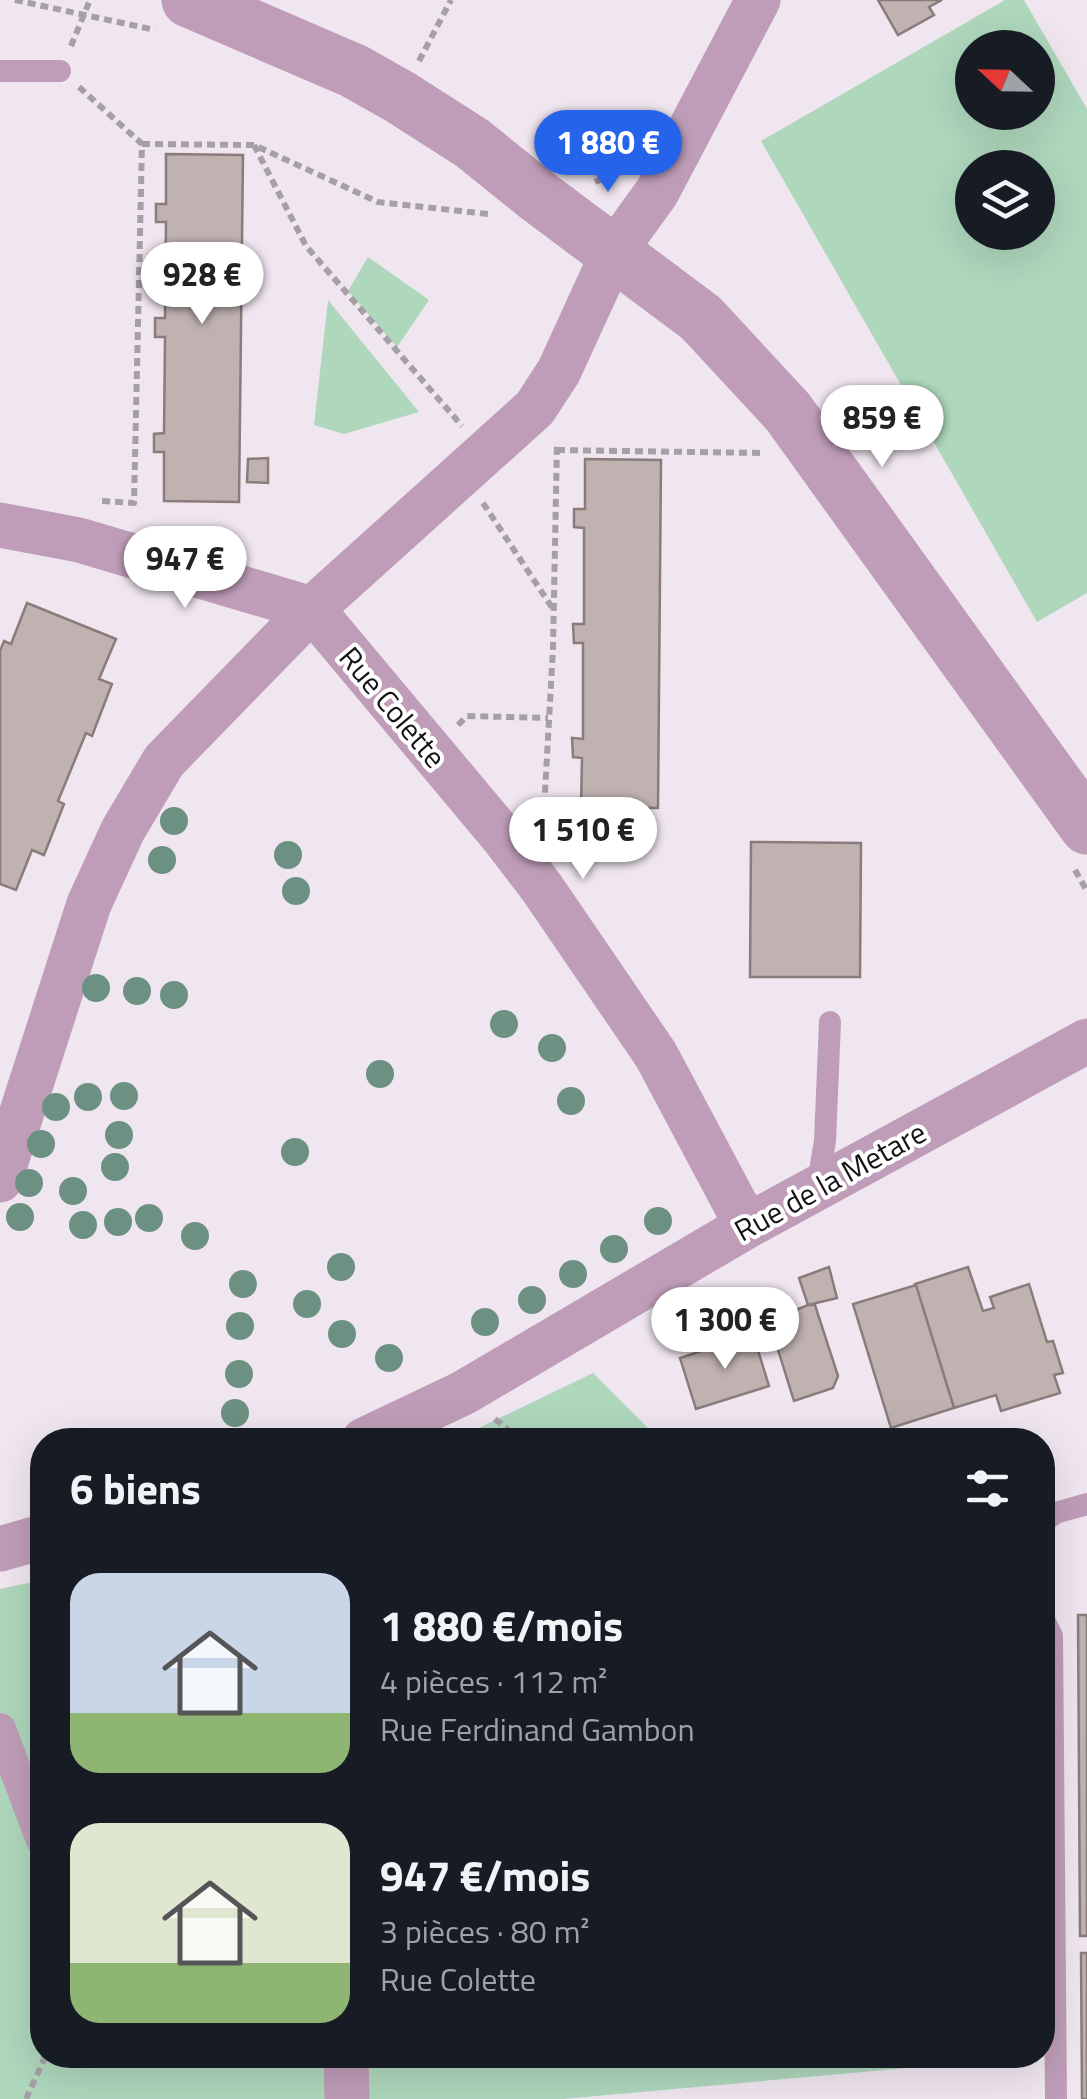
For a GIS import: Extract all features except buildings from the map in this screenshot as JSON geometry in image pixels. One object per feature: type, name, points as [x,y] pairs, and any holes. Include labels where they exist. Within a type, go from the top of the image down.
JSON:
[{"type":"street","points":[[189,0],[354,72],[400,98],[472,143],[701,318],[788,412],[1087,827]]},
{"type":"street","points":[[0,1180],[89,904],[123,830],[164,761],[312,609],[535,408],[558,371],[613,253],[656,192],[758,0]]},
{"type":"street","points":[[0,524],[89,521],[312,609]]},
{"type":"street","name":"Rue Colette","points":[[312,609],[542,888],[656,1055],[748,1226]]},
{"type":"street","name":"Rue de la Metare","points":[[428,1422],[463,1393],[748,1226],[1087,1041]]},
{"type":"street","points":[[0,1549],[30,1540]]},
{"type":"street","points":[[0,1729],[7,1769],[30,1816]]},
{"type":"street","points":[[346,2068],[347,2099]]},
{"type":"lane","points":[[0,71],[60,70]]},
{"type":"lane","points":[[817,1188],[825,1141],[830,1022]]},
{"type":"lane","points":[[1055,1513],[1087,1504]]},
{"type":"lane","points":[[1055,1983],[1056,2099]]},
{"type":"path","points":[[90,0],[60,70],[142,144],[254,145],[378,202],[489,214]]},
{"type":"path","points":[[430,41],[452,0]]},
{"type":"path","points":[[89,521],[134,504],[142,144]]},
{"type":"path","points":[[254,145],[306,246],[474,463],[553,609]]},
{"type":"path","points":[[591,184],[623,170]]},
{"type":"path","points":[[503,837],[544,810],[558,371]]},
{"type":"path","points":[[557,450],[772,453]]},
{"type":"path","points":[[432,754],[466,716],[548,718]]},
{"type":"path","points":[[26,2099],[40,2068]]},
{"type":"green space","points":[[1005,0],[1024,0],[1041,30],[955,30],[955,130],[1055,130],[1055,54],[1087,109],[1087,593],[1037,622],[761,141]]},
{"type":"green space","points":[[368,257],[429,300],[397,347],[348,291]]},
{"type":"green space","points":[[328,300],[419,412],[344,434],[314,425]]},
{"type":"green space","points":[[593,1373],[648,1428],[479,1428]]},
{"type":"green space","points":[[30,1583],[30,2068],[908,2068],[563,2099],[0,2099],[0,1589]]}]
